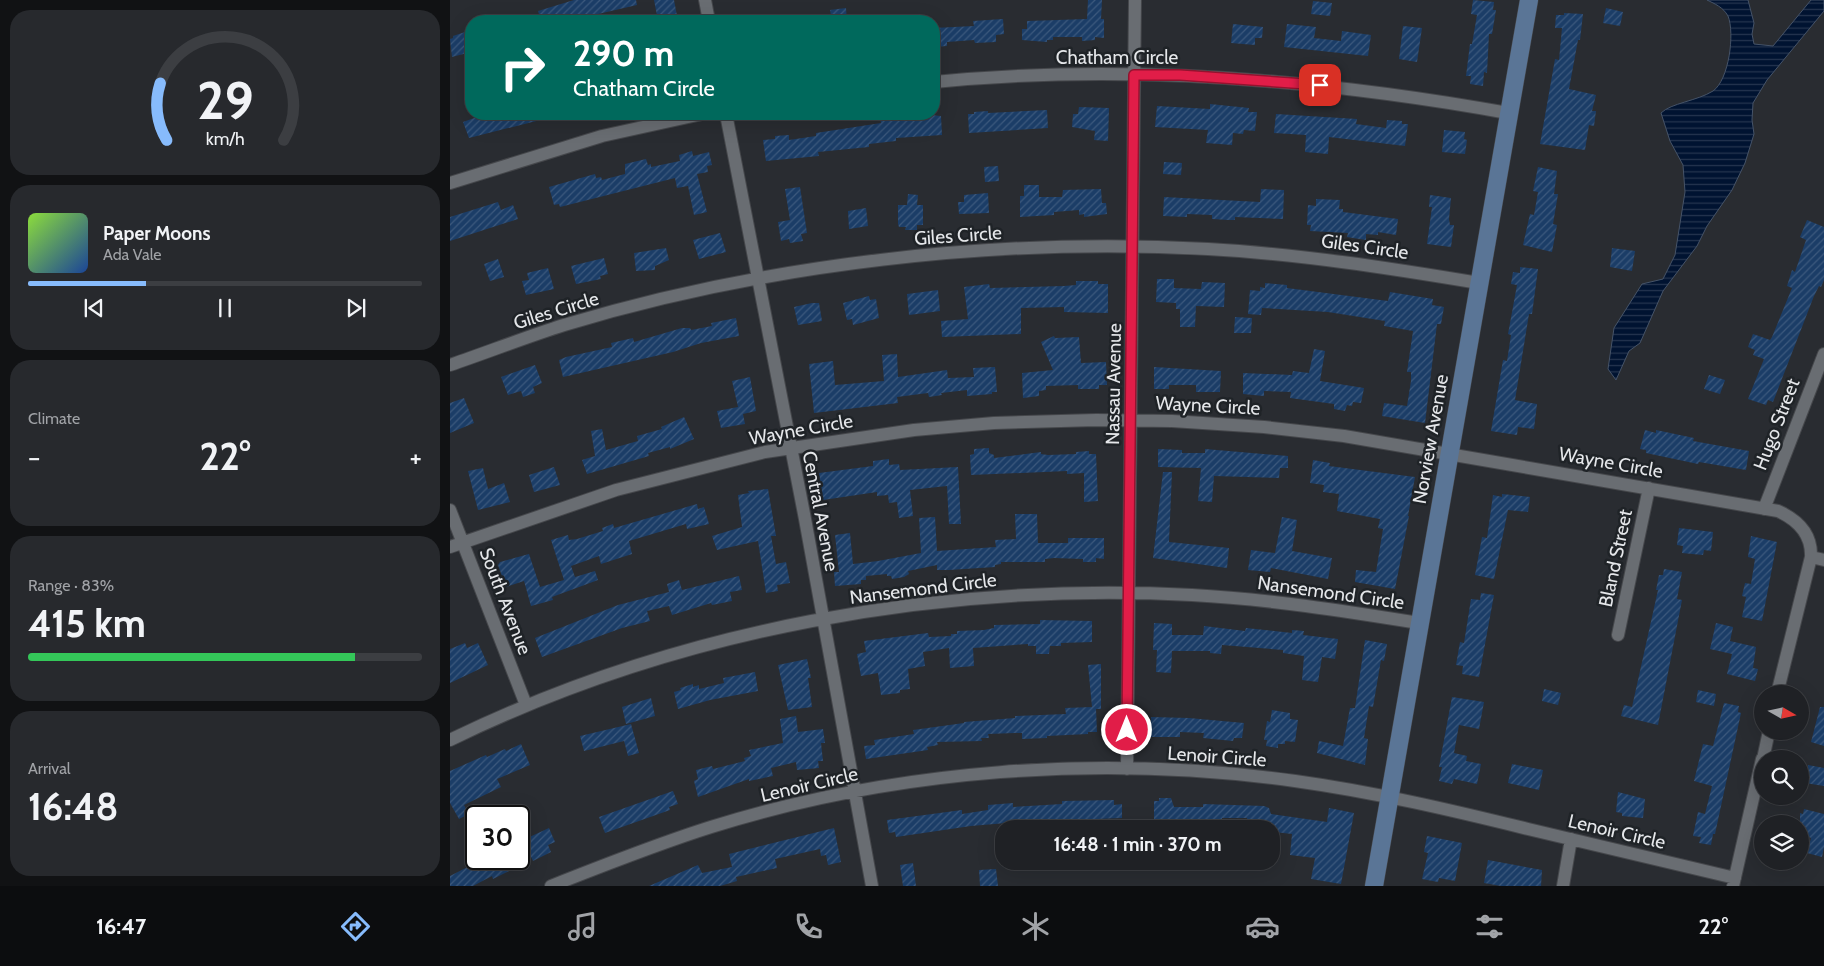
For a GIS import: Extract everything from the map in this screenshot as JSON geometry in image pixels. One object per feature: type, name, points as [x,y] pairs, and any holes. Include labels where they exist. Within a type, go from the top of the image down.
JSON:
[{"type":"street","points":[[705,0],[708,15]]},
{"type":"street","name":"Nassau Avenue","points":[[1127,769],[1135,0]]},
{"type":"street","name":"Norview Avenue","points":[[1374,886],[1529,0]]},
{"type":"street","name":"Chatham Circle","points":[[940,82],[1067,74],[1134,75],[1301,83],[1416,97],[1508,113]]},
{"type":"street","points":[[450,183],[602,136],[675,120]]},
{"type":"street","name":"Central Avenue","points":[[727,120],[791,448],[872,886]]},
{"type":"street","name":"Giles Circle","points":[[450,365],[564,325],[651,302],[759,279],[838,266],[930,255],[1025,249],[1133,247],[1209,249],[1287,255],[1479,282]]},
{"type":"street","name":"Hugo Street","points":[[1764,508],[1824,354]]},
{"type":"street","name":"Wayne Circle","points":[[450,547],[616,490],[765,452],[914,430],[994,423],[1131,420],[1264,427],[1344,436],[1764,508],[1778,511],[1797,521],[1809,538],[1811,557]]},
{"type":"street","name":"Bland Street","points":[[1618,636],[1649,488]]},
{"type":"street","name":"South Avenue","points":[[450,510],[526,705]]},
{"type":"street","points":[[1780,685],[1811,557],[1824,560]]},
{"type":"street","name":"Nansemond Circle","points":[[450,740],[526,705],[622,670],[712,643],[822,620],[961,599],[1072,593],[1128,593],[1234,598],[1333,609],[1419,623]]},
{"type":"street","name":"Lenoir Circle","points":[[551,886],[624,857],[713,827],[854,792],[1006,773],[1127,769],[1256,777],[1389,796],[1572,839],[1734,882]]},
{"type":"street","points":[[1734,882],[1754,797]]},
{"type":"street","points":[[1563,886],[1572,839]]},
{"type":"water","points":[[1707,0],[1748,0],[1754,23],[1752,34],[1754,44],[1773,46],[1811,0],[1824,0],[1824,11],[1767,80],[1753,103],[1752,120],[1754,134],[1745,163],[1732,190],[1707,226],[1697,246],[1663,291],[1640,343],[1629,351],[1616,380],[1608,369],[1614,328],[1642,284],[1663,279],[1675,255],[1685,192],[1683,165],[1670,141],[1661,113],[1671,107],[1713,91],[1719,85],[1727,67],[1731,44],[1728,16],[1716,4]]},
{"type":"building","points":[[574,0],[636,0],[637,5],[594,15],[539,15],[538,11]]},
{"type":"building","points":[[654,0],[674,0],[677,15],[657,15]]},
{"type":"building","points":[[1088,0],[1102,0],[1101,19],[1104,19],[1104,38],[1095,37],[1095,40],[1082,41],[1082,37],[1053,37],[1053,40],[1047,40],[1047,42],[1022,40],[1022,29],[1027,29],[1027,21],[1087,19]]},
{"type":"building","points":[[1473,0],[1494,2],[1493,10],[1496,10],[1492,34],[1489,34],[1487,73],[1484,72],[1483,86],[1470,84],[1471,76],[1466,76],[1470,44],[1472,44],[1477,15],[1471,14]]},
{"type":"building","points":[[1313,1],[1332,3],[1330,16],[1311,14]]},
{"type":"building","points":[[846,8],[847,15],[831,15],[830,10]]},
{"type":"building","points":[[1606,8],[1623,12],[1620,26],[1603,23]]},
{"type":"building","points":[[1564,13],[1583,14],[1580,40],[1578,40],[1569,89],[1596,95],[1592,111],[1596,111],[1594,126],[1589,125],[1585,150],[1540,144],[1555,59],[1559,60],[1562,28],[1555,28],[1556,15],[1564,15]]},
{"type":"building","points":[[1003,19],[1004,34],[996,35],[996,42],[975,43],[974,40],[947,42],[947,46],[940,47],[940,28],[974,26],[973,21]]},
{"type":"building","points":[[1233,24],[1263,27],[1262,38],[1255,38],[1255,45],[1231,43]]},
{"type":"building","points":[[1287,24],[1316,27],[1314,38],[1341,41],[1342,31],[1371,35],[1368,56],[1284,47]]},
{"type":"building","points":[[1403,26],[1422,28],[1417,62],[1399,59]]},
{"type":"building","points":[[465,32],[465,54],[452,57],[450,39]]},
{"type":"building","points":[[1210,104],[1249,108],[1248,112],[1257,112],[1255,131],[1244,130],[1243,134],[1233,133],[1232,145],[1206,143],[1208,130],[1155,127],[1157,106],[1210,109]]},
{"type":"building","points":[[1079,107],[1109,108],[1108,141],[1094,140],[1095,131],[1072,127],[1073,114],[1078,114]]},
{"type":"building","points":[[1047,110],[1048,128],[969,133],[968,114],[974,114],[974,112]]},
{"type":"building","points":[[1276,114],[1357,119],[1356,124],[1386,128],[1387,120],[1402,121],[1402,124],[1408,124],[1405,146],[1329,137],[1328,154],[1305,152],[1306,135],[1274,133]]},
{"type":"building","points":[[941,116],[942,135],[896,138],[896,141],[869,144],[869,147],[818,152],[819,156],[766,161],[763,140],[775,139],[775,136],[789,135],[789,140],[816,136],[816,133],[881,123],[880,120],[940,120]]},
{"type":"building","points":[[469,120],[540,120],[469,138],[463,122]]},
{"type":"building","points":[[1444,130],[1465,132],[1464,139],[1467,140],[1465,154],[1442,152]]},
{"type":"building","points":[[692,151],[693,156],[709,152],[712,165],[707,166],[708,172],[697,174],[707,212],[694,215],[688,186],[677,188],[675,178],[560,207],[559,204],[554,205],[549,187],[595,174],[596,178],[601,177],[602,180],[625,174],[625,164],[646,159],[648,165],[651,164],[651,167],[680,161],[679,155]]},
{"type":"building","points":[[1164,162],[1182,163],[1181,175],[1163,174]]},
{"type":"building","points":[[998,166],[999,181],[985,182],[984,167]]},
{"type":"building","points":[[1538,167],[1557,171],[1554,194],[1558,194],[1553,224],[1557,225],[1552,252],[1523,245],[1530,214],[1534,215],[1538,192],[1533,191]]},
{"type":"building","points":[[1024,185],[1039,185],[1039,197],[1062,197],[1063,190],[1101,189],[1102,203],[1106,203],[1107,214],[1084,217],[1084,214],[1079,215],[1079,210],[1054,212],[1054,215],[1020,217],[1020,196],[1024,196]]},
{"type":"building","points":[[800,187],[807,233],[801,234],[803,241],[790,243],[789,239],[781,241],[778,222],[790,220],[785,189]]},
{"type":"building","points":[[1261,189],[1284,190],[1283,219],[1235,217],[1235,220],[1228,220],[1212,219],[1212,215],[1187,214],[1187,217],[1163,216],[1164,197],[1260,202]]},
{"type":"building","points":[[988,193],[989,213],[959,214],[958,202],[964,202],[964,195]]},
{"type":"building","points":[[908,194],[918,195],[917,205],[923,205],[923,225],[917,225],[917,230],[905,230],[906,227],[899,227],[898,224],[898,205],[907,205]]},
{"type":"building","points":[[1430,195],[1451,198],[1449,219],[1450,225],[1454,225],[1451,247],[1427,244],[1432,207],[1429,207]]},
{"type":"building","points":[[1316,199],[1340,200],[1339,209],[1343,209],[1343,212],[1398,219],[1396,235],[1378,232],[1378,235],[1366,234],[1366,240],[1347,237],[1348,233],[1310,231],[1311,225],[1307,225],[1308,205],[1316,206]]},
{"type":"building","points":[[498,202],[501,210],[513,205],[518,219],[450,241],[450,217]]},
{"type":"building","points":[[866,208],[868,226],[849,229],[848,211]]},
{"type":"building","points":[[1807,220],[1824,227],[1824,280],[1814,296],[1773,402],[1768,400],[1766,405],[1748,399],[1764,359],[1753,355],[1755,350],[1748,347],[1753,334],[1770,340],[1772,337],[1792,288],[1787,286],[1792,270],[1795,272],[1806,240],[1800,237]]},
{"type":"building","points":[[720,233],[726,252],[699,259],[693,240]]},
{"type":"building","points":[[666,248],[669,260],[655,266],[655,270],[636,271],[634,253]]},
{"type":"building","points":[[1612,248],[1635,251],[1632,271],[1610,267]]},
{"type":"building","points":[[604,258],[608,274],[600,276],[601,279],[576,284],[571,266]]},
{"type":"building","points":[[498,259],[504,277],[490,281],[484,264]]},
{"type":"building","points":[[1520,267],[1538,269],[1532,314],[1529,314],[1515,400],[1537,404],[1534,429],[1518,427],[1517,435],[1491,431],[1503,360],[1507,361],[1511,335],[1508,334],[1517,285],[1511,284],[1513,272],[1520,273]]},
{"type":"building","points":[[548,268],[554,289],[526,295],[522,281],[529,280],[527,273]]},
{"type":"building","points":[[1157,279],[1174,279],[1174,288],[1201,289],[1202,282],[1225,283],[1224,307],[1196,306],[1195,327],[1180,327],[1180,309],[1176,309],[1176,303],[1156,302]]},
{"type":"building","points":[[1076,281],[1098,281],[1098,284],[1108,284],[1108,313],[1064,312],[1064,307],[1021,308],[1021,334],[942,337],[941,321],[968,319],[964,287],[989,284],[990,288],[1064,286],[1076,285]]},
{"type":"building","points":[[1265,283],[1287,285],[1287,288],[1388,301],[1390,292],[1433,299],[1432,305],[1444,307],[1441,324],[1437,324],[1425,423],[1382,416],[1384,403],[1407,406],[1411,372],[1407,372],[1413,331],[1384,326],[1385,321],[1328,312],[1262,308],[1261,315],[1248,314],[1250,290],[1260,291],[1260,287],[1265,288]]},
{"type":"building","points":[[938,290],[940,311],[909,315],[907,294]]},
{"type":"building","points":[[869,296],[870,300],[876,299],[879,318],[853,325],[852,319],[847,320],[843,303]]},
{"type":"building","points":[[819,303],[822,321],[798,325],[794,307]]},
{"type":"building","points":[[1235,317],[1252,318],[1251,333],[1234,333]]},
{"type":"building","points":[[736,318],[739,336],[701,343],[673,352],[563,377],[559,360],[566,357],[612,347],[611,343],[633,338],[634,342],[682,328],[690,328],[691,330],[712,326],[711,323]]},
{"type":"building","points":[[1054,336],[1055,338],[1079,337],[1081,363],[1106,362],[1107,385],[1099,385],[1099,389],[1078,389],[1078,385],[1046,386],[1046,390],[1039,391],[1039,396],[1023,398],[1022,373],[1053,370],[1041,342]]},
{"type":"building","points":[[1314,349],[1325,351],[1320,381],[1364,388],[1361,403],[1353,402],[1352,406],[1347,405],[1345,411],[1334,409],[1334,404],[1290,398],[1291,392],[1264,391],[1264,396],[1243,394],[1243,373],[1292,375],[1293,371],[1309,373]]},
{"type":"building","points":[[897,354],[898,377],[947,370],[948,378],[974,377],[973,368],[995,367],[997,392],[967,396],[967,390],[941,393],[942,395],[929,397],[928,393],[897,397],[898,403],[814,413],[809,364],[833,361],[835,385],[884,381],[882,355]]},
{"type":"building","points":[[535,365],[542,383],[533,387],[535,393],[523,397],[521,391],[508,395],[501,377]]},
{"type":"building","points":[[1154,367],[1221,371],[1220,392],[1196,392],[1196,385],[1169,385],[1169,389],[1154,389]]},
{"type":"building","points":[[1709,375],[1725,380],[1720,394],[1704,389]]},
{"type":"building","points":[[750,377],[756,411],[743,414],[745,424],[721,428],[717,411],[738,407],[732,381]]},
{"type":"building","points":[[464,398],[474,423],[450,433],[450,403]]},
{"type":"building","points":[[684,417],[694,439],[670,449],[670,447],[648,453],[649,456],[587,474],[582,460],[595,456],[591,431],[602,429],[606,450],[638,441],[637,436],[662,429],[661,427]]},
{"type":"building","points":[[1645,430],[1656,433],[1656,430],[1694,438],[1693,441],[1749,451],[1746,470],[1699,462],[1698,464],[1646,453],[1646,450],[1640,449]]},
{"type":"building","points":[[989,448],[989,453],[994,455],[994,458],[1041,452],[1041,454],[1048,455],[1076,454],[1076,452],[1089,451],[1089,454],[1096,454],[1098,501],[1084,502],[1084,473],[1067,474],[1067,471],[971,475],[970,455],[974,454],[974,449]]},
{"type":"building","points":[[1158,449],[1182,450],[1182,453],[1205,453],[1205,449],[1288,456],[1288,468],[1280,468],[1279,478],[1214,476],[1212,502],[1198,501],[1201,468],[1158,467]]},
{"type":"building","points":[[889,459],[889,465],[899,464],[900,470],[958,467],[961,524],[949,524],[947,486],[910,490],[913,516],[899,518],[897,502],[889,503],[888,495],[877,496],[877,492],[823,500],[819,473],[873,466],[873,461]]},
{"type":"building","points":[[1313,460],[1330,463],[1329,466],[1415,477],[1395,589],[1355,582],[1356,570],[1376,572],[1383,529],[1378,528],[1380,519],[1337,511],[1339,494],[1323,492],[1324,485],[1310,483]]},
{"type":"building","points":[[554,467],[560,485],[534,492],[529,475]]},
{"type":"building","points":[[483,468],[488,489],[504,483],[510,502],[478,510],[468,471]]},
{"type":"building","points":[[1163,472],[1172,472],[1169,542],[1229,548],[1227,568],[1153,558]]},
{"type":"building","points":[[768,489],[776,536],[771,536],[776,564],[786,562],[790,583],[777,585],[778,591],[766,593],[758,541],[717,550],[712,536],[742,527],[738,495],[749,493],[748,491]]},
{"type":"building","points":[[1502,494],[1530,497],[1528,512],[1508,510],[1494,579],[1475,575],[1482,537],[1487,538],[1493,495],[1502,497]]},
{"type":"building","points":[[697,504],[698,509],[704,507],[709,524],[687,529],[686,524],[629,541],[632,554],[601,564],[599,556],[571,566],[575,577],[595,571],[598,580],[552,597],[553,600],[531,606],[524,581],[506,587],[498,565],[500,562],[529,554],[540,587],[564,580],[551,540],[568,535],[569,540],[577,539],[603,531],[602,528],[613,524],[614,528]]},
{"type":"building","points":[[1015,514],[1037,514],[1038,543],[1068,543],[1068,538],[1104,538],[1104,559],[1096,558],[1096,562],[1083,562],[1083,559],[1054,558],[1045,559],[1045,562],[1001,562],[1001,564],[995,565],[995,567],[949,570],[937,570],[937,565],[908,571],[909,574],[904,577],[892,579],[887,574],[866,576],[866,580],[861,580],[861,584],[835,586],[834,572],[839,572],[835,535],[850,533],[853,564],[921,553],[919,518],[935,517],[937,551],[996,547],[995,540],[1016,539]]},
{"type":"building","points":[[1282,517],[1297,520],[1292,551],[1332,558],[1328,579],[1271,568],[1270,572],[1248,570],[1251,550],[1275,553]]},
{"type":"building","points":[[1679,528],[1713,532],[1711,551],[1704,550],[1703,555],[1682,553],[1683,546],[1677,545]]},
{"type":"building","points":[[1751,536],[1777,542],[1762,621],[1742,617],[1746,597],[1742,596],[1745,583],[1751,584],[1755,559],[1748,557]]},
{"type":"building","points":[[1664,569],[1682,572],[1677,599],[1682,600],[1658,725],[1621,716],[1624,705],[1632,707],[1658,590],[1656,590],[1659,575],[1663,575]]},
{"type":"building","points":[[739,576],[742,590],[730,592],[732,601],[712,605],[711,603],[672,615],[669,606],[647,611],[650,621],[622,628],[542,657],[535,638],[618,605],[669,592],[667,584],[679,580],[682,590]]},
{"type":"building","points":[[1481,593],[1494,595],[1479,677],[1462,674],[1463,666],[1456,665],[1460,642],[1464,643],[1471,599],[1480,600]]},
{"type":"building","points":[[1040,620],[1092,621],[1092,642],[1061,643],[1061,646],[1050,646],[1049,654],[1036,654],[1036,646],[1028,646],[1028,644],[973,648],[974,666],[950,668],[949,648],[923,652],[925,666],[908,669],[910,689],[900,690],[900,693],[881,695],[878,673],[861,676],[857,654],[866,652],[864,641],[928,633],[929,637],[951,636],[951,634],[957,634],[957,631],[984,630],[994,628],[994,625],[1040,624]]},
{"type":"building","points":[[1154,623],[1172,624],[1172,635],[1203,635],[1204,626],[1245,631],[1246,628],[1292,633],[1292,630],[1304,631],[1303,635],[1338,639],[1335,659],[1322,657],[1318,682],[1302,680],[1304,656],[1283,653],[1283,650],[1222,645],[1221,654],[1210,653],[1210,651],[1172,651],[1171,673],[1156,672],[1157,650],[1153,650]]},
{"type":"building","points":[[1716,623],[1733,627],[1730,641],[1756,647],[1753,668],[1758,669],[1755,681],[1727,674],[1732,654],[1710,649]]},
{"type":"building","points":[[1365,640],[1387,644],[1384,661],[1381,660],[1373,707],[1369,706],[1364,738],[1368,739],[1365,765],[1317,753],[1319,741],[1343,746],[1350,708],[1355,708]]},
{"type":"building","points":[[465,643],[467,648],[478,643],[488,665],[450,683],[450,649]]},
{"type":"building","points":[[807,659],[811,678],[808,678],[812,707],[788,710],[778,665]]},
{"type":"building","points":[[1101,664],[1101,709],[1096,709],[1097,732],[1022,739],[1022,733],[988,734],[989,738],[981,738],[982,741],[937,742],[938,745],[927,747],[928,750],[866,759],[864,746],[875,745],[874,740],[914,734],[913,730],[964,722],[1015,718],[1015,716],[1066,714],[1065,708],[1092,707],[1088,665]]},
{"type":"building","points":[[755,672],[758,691],[710,700],[678,709],[674,692],[681,690],[680,688],[693,684],[693,687],[699,685],[699,689],[724,683],[723,678]]},
{"type":"building","points":[[1544,689],[1561,693],[1558,705],[1542,701]]},
{"type":"building","points":[[1698,690],[1716,694],[1714,706],[1696,702]]},
{"type":"building","points":[[1452,697],[1484,702],[1479,729],[1459,725],[1454,753],[1467,756],[1466,761],[1481,764],[1477,784],[1454,779],[1452,784],[1439,781],[1442,767],[1439,767]]},
{"type":"building","points":[[651,698],[655,716],[626,724],[622,707]]},
{"type":"building","points":[[1724,703],[1739,706],[1738,712],[1741,713],[1711,845],[1699,843],[1701,837],[1693,836],[1698,812],[1705,814],[1712,786],[1694,781],[1703,744],[1713,746]]},
{"type":"building","points":[[1820,707],[1824,707],[1824,746],[1811,742]]},
{"type":"building","points":[[1272,710],[1290,713],[1290,719],[1298,720],[1295,742],[1285,741],[1285,744],[1278,744],[1278,748],[1266,746],[1267,740],[1264,740],[1267,721],[1270,722]]},
{"type":"building","points":[[796,716],[798,732],[823,729],[825,743],[821,743],[823,761],[818,761],[819,768],[797,770],[796,762],[771,768],[773,776],[749,781],[749,779],[698,797],[694,781],[698,779],[696,770],[712,766],[713,769],[745,761],[744,758],[751,756],[749,750],[783,743],[780,719]]},
{"type":"building","points":[[1151,717],[1244,723],[1242,738],[1234,738],[1233,741],[1203,738],[1204,733],[1180,732],[1180,737],[1151,737]]},
{"type":"building","points":[[631,724],[639,753],[628,756],[624,741],[584,751],[580,736]]},
{"type":"building","points":[[521,744],[530,765],[497,779],[501,787],[464,805],[465,816],[459,819],[450,803],[450,771],[486,755],[487,757],[505,749],[506,751]]},
{"type":"building","points":[[1512,764],[1543,770],[1539,790],[1508,783]]},
{"type":"building","points":[[1809,765],[1824,768],[1824,786],[1809,784]]},
{"type":"building","points":[[673,791],[678,804],[669,807],[670,810],[605,833],[599,817]]},
{"type":"building","points":[[1618,792],[1645,799],[1643,818],[1622,816],[1622,813],[1616,812]]},
{"type":"building","points":[[1159,798],[1171,798],[1174,807],[1203,807],[1203,804],[1264,806],[1269,808],[1271,814],[1327,822],[1329,808],[1354,813],[1341,884],[1311,879],[1315,858],[1290,855],[1292,834],[1280,833],[1280,820],[1222,818],[1222,820],[1154,820],[1154,801],[1159,801]]},
{"type":"building","points":[[1114,800],[1114,805],[1122,804],[1122,818],[995,820],[995,824],[896,837],[895,832],[889,833],[887,820],[962,810],[962,814],[988,810],[988,805],[1013,803],[1013,807],[1062,804],[1062,801]]},
{"type":"building","points":[[1804,809],[1824,814],[1824,847],[1822,857],[1809,854],[1811,838],[1809,837],[1809,815],[1800,815],[1800,813],[1803,814]]},
{"type":"building","points":[[549,828],[555,842],[548,845],[551,852],[533,861],[530,855],[530,837]]},
{"type":"building","points":[[834,828],[841,862],[828,865],[826,855],[821,856],[820,849],[775,859],[777,868],[736,877],[737,881],[720,886],[649,886],[698,865],[702,873],[732,867],[729,854]]},
{"type":"building","points":[[1427,836],[1462,843],[1455,881],[1439,878],[1438,882],[1422,879],[1428,853],[1424,852]]},
{"type":"building","points":[[1488,860],[1542,870],[1541,886],[1501,886],[1484,883]]},
{"type":"building","points":[[913,863],[916,886],[903,886],[900,865]]},
{"type":"building","points":[[465,868],[465,870],[511,870],[493,879],[492,876],[473,886],[450,886],[450,876]]},
{"type":"building","points":[[995,869],[998,886],[980,886],[979,870]]},
{"type":"route","points":[[1127,730],[1134,75],[1180,75],[1320,85]]}]
